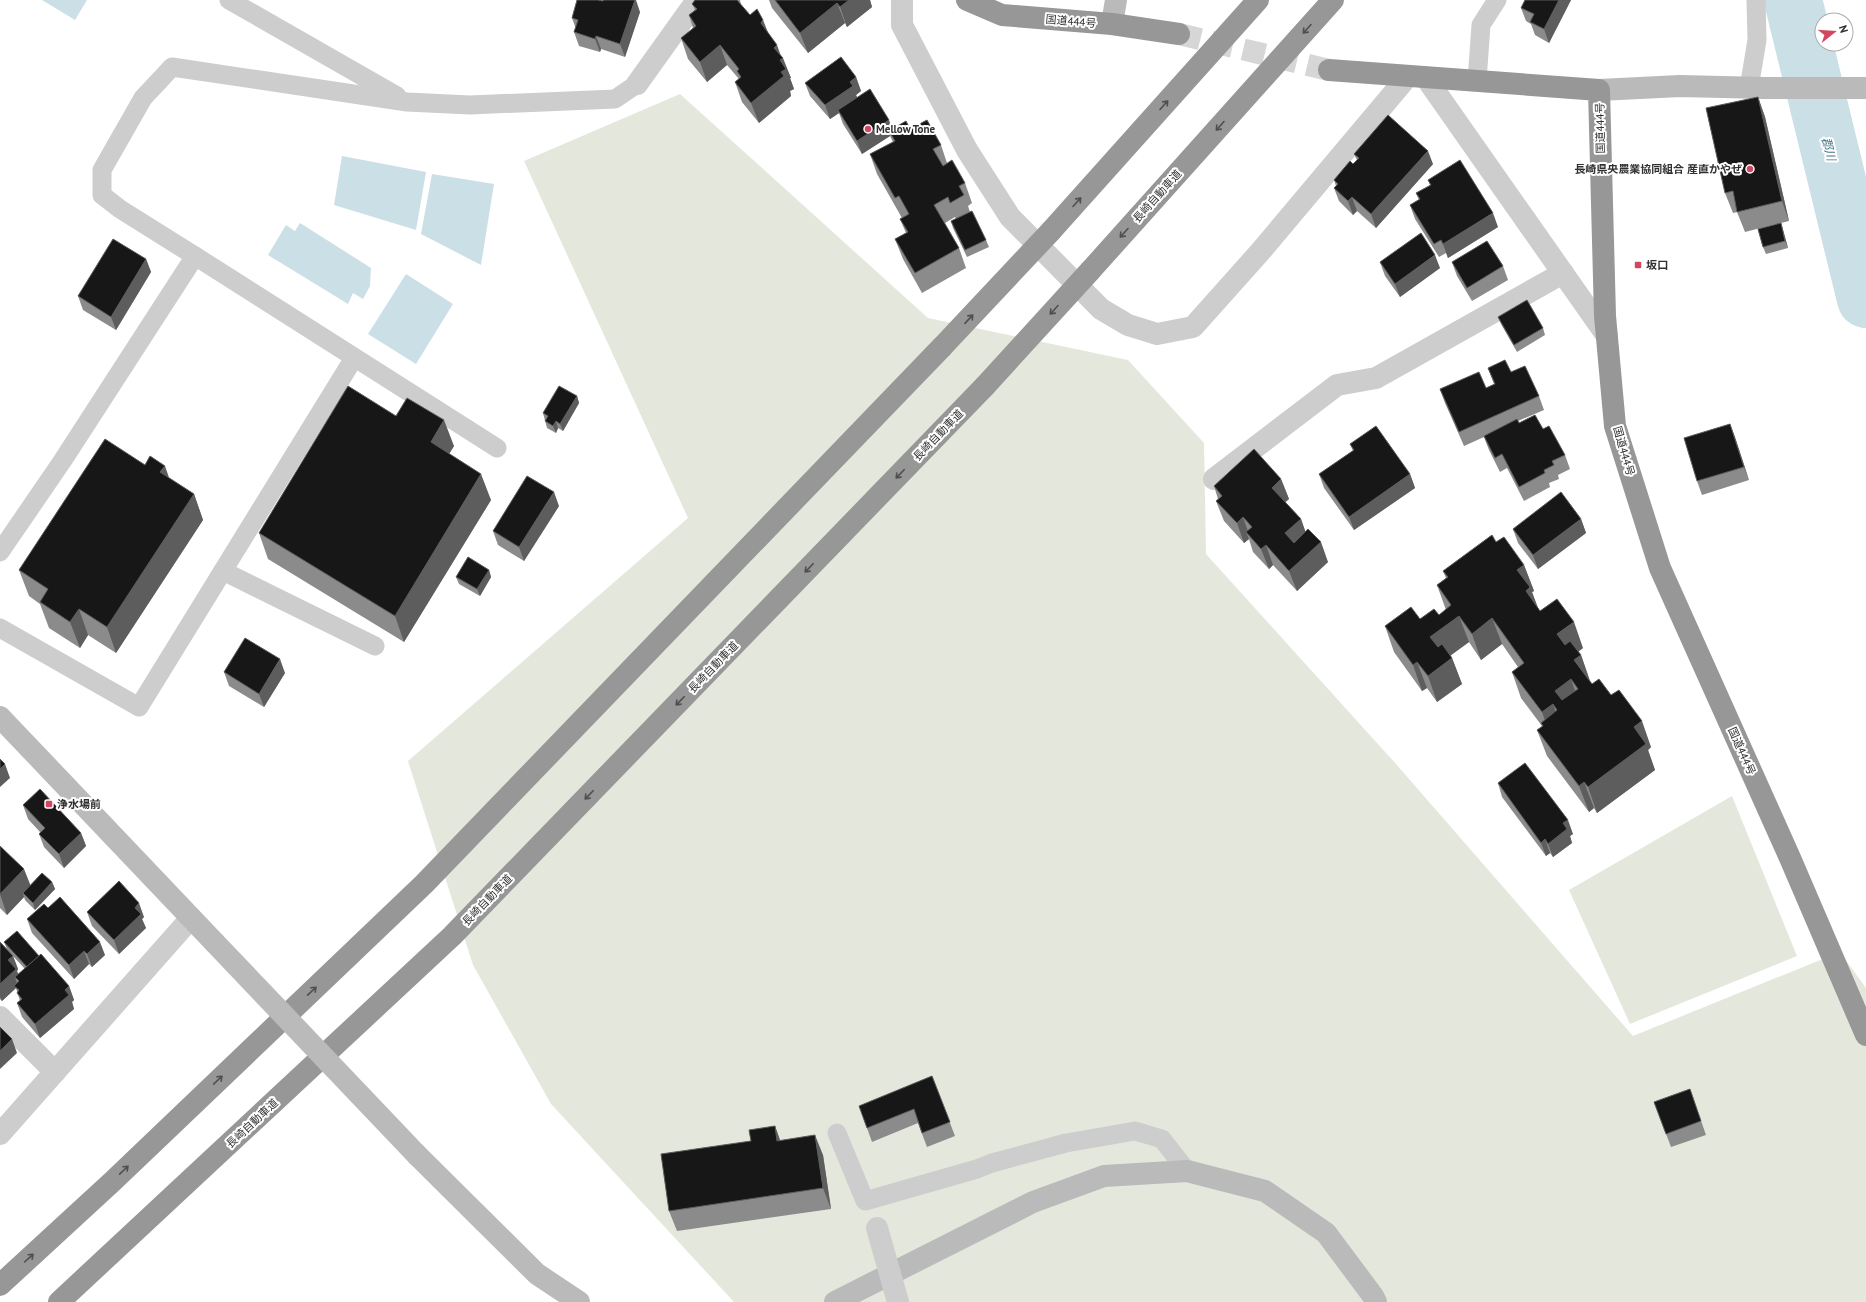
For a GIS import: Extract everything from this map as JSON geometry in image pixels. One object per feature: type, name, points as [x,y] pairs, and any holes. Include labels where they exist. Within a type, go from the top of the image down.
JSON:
[{"type":"highway","name":"国道444号","points":[[966,0],[1002,15],[1112,24],[1179,34]]},
{"type":"highway","points":[[0,1285],[113,1182],[424,884],[942,347],[1051,231],[1258,0]]},
{"type":"highway","name":"長崎自動車道","points":[[59,1302],[452,936],[985,386],[1333,0]]},
{"type":"highway","name":"国道444号","points":[[1329,70],[1600,90],[1605,316],[1615,426],[1660,568],[1790,858],[1866,1035]]},
{"type":"street","points":[[637,84],[697,0]]},
{"type":"street","points":[[902,0],[902,25],[967,150],[1010,217],[1101,309],[1128,325],[1157,334],[1193,326],[1417,77],[1563,273],[1607,336]]},
{"type":"street","points":[[1112,24],[1116,0]]},
{"type":"street","points":[[1600,90],[1680,86],[1866,88]]},
{"type":"street","points":[[1214,479],[1337,385],[1376,378],[1563,273]]},
{"type":"street","points":[[0,717],[417,1155],[536,1274],[579,1302]]},
{"type":"street","points":[[0,1134],[191,918]]},
{"type":"street","points":[[0,1017],[55,1072]]},
{"type":"street","points":[[835,1302],[1033,1202],[1104,1176],[1187,1171],[1265,1191],[1326,1233],[1376,1302]]},
{"type":"street","points":[[876,1228],[898,1302]]},
{"type":"lane","points":[[229,0],[407,102]]},
{"type":"lane","points":[[1477,81],[1481,25],[1497,0]]},
{"type":"lane","points":[[1756,0],[1756,88]]},
{"type":"lane","points":[[497,448],[120,209],[102,195],[102,170],[143,98],[172,67],[407,102],[470,105],[615,99],[637,84]]},
{"type":"lane","points":[[0,552],[195,256]]},
{"type":"lane","points":[[0,628],[140,707],[354,358]]},
{"type":"lane","points":[[223,571],[375,646]]},
{"type":"lane","points":[[837,1133],[865,1201],[977,1169],[992,1163],[1066,1143],[1135,1131],[1162,1139],[1187,1171]]},
{"type":"shaded area","points":[[42,0],[87,0],[75,20]]},
{"type":"shaded area","points":[[680,94],[928,318],[1128,360],[1204,443],[1206,554],[1396,764],[1633,1036],[1840,952],[1866,988],[1866,1302],[734,1302],[551,1104],[473,965],[408,761],[688,518],[524,161]]},
{"type":"shaded area","points":[[342,156],[426,172],[416,230],[334,205]]},
{"type":"shaded area","points":[[432,174],[494,184],[481,265],[421,234]]},
{"type":"shaded area","points":[[300,223],[371,268],[370,286],[363,299],[353,293],[348,304],[268,255],[286,225],[295,231]]},
{"type":"shaded area","points":[[406,274],[453,304],[416,364],[368,334]]},
{"type":"shaded area","points":[[1732,796],[1797,956],[1630,1024],[1569,890]]},
{"type":"building","points":[[577,0],[635,0],[620,44],[596,36],[595,39],[574,32],[578,20],[572,18]]},
{"type":"building","points":[[695,0],[737,0],[750,15],[757,9],[763,20],[761,23],[777,45],[774,48],[783,58],[780,60],[786,69],[781,72],[784,76],[751,103],[735,82],[741,77],[737,71],[739,69],[720,45],[700,62],[681,38],[696,26],[689,15],[697,9],[692,4]]},
{"type":"building","points":[[775,0],[849,0],[840,7],[837,3],[800,33]]},
{"type":"building","points":[[1525,0],[1559,0],[1544,29],[1530,22],[1534,14],[1521,8]]},
{"type":"building","points":[[841,57],[856,77],[850,82],[853,86],[825,105],[805,83]]},
{"type":"building","points":[[870,89],[889,120],[857,141],[838,110]]},
{"type":"building","name":"長崎県央農業協同組合 産直かやぜ","points":[[1758,97],[1782,201],[1737,212],[1733,191],[1725,193],[1706,108]]},
{"type":"building","points":[[1388,115],[1428,151],[1371,214],[1352,197],[1348,201],[1334,188],[1338,184],[1334,180],[1350,161],[1353,164],[1359,158],[1354,154]]},
{"type":"building","points":[[927,120],[941,145],[933,149],[943,166],[952,160],[965,183],[959,186],[964,195],[950,203],[948,197],[934,205],[959,248],[915,273],[895,239],[908,232],[900,219],[909,214],[899,196],[895,198],[870,154],[895,141],[889,131],[906,121],[910,129]]},
{"type":"building","points":[[1460,160],[1493,213],[1443,244],[1441,240],[1434,244],[1410,205],[1420,199],[1416,193],[1431,185],[1428,180]]},
{"type":"building","points":[[972,211],[986,240],[965,250],[951,221]]},
{"type":"building","points":[[1781,223],[1785,241],[1763,247],[1758,229]]},
{"type":"building","points":[[1421,233],[1435,255],[1395,284],[1380,262]]},
{"type":"building","points":[[113,239],[146,259],[111,317],[78,296]]},
{"type":"building","points":[[1487,241],[1503,266],[1467,288],[1452,262]]},
{"type":"building","points":[[1527,300],[1543,328],[1514,345],[1498,317]]},
{"type":"building","points":[[1505,360],[1511,372],[1525,366],[1539,396],[1459,432],[1440,389],[1479,372],[1486,388],[1495,384],[1488,368]]},
{"type":"building","points":[[348,386],[396,416],[407,398],[444,420],[431,442],[481,474],[395,616],[259,533]]},
{"type":"building","points":[[559,386],[577,396],[560,424],[556,421],[553,426],[545,421],[548,416],[543,413]]},
{"type":"building","points":[[1535,415],[1543,429],[1549,426],[1565,455],[1552,461],[1554,465],[1544,470],[1545,473],[1519,487],[1502,454],[1495,458],[1484,436],[1517,419],[1519,423]]},
{"type":"building","points":[[1730,424],[1744,467],[1697,481],[1684,438]]},
{"type":"building","points":[[1376,426],[1410,474],[1349,517],[1319,474],[1354,450],[1350,444]]},
{"type":"building","points":[[105,439],[145,465],[150,456],[165,466],[160,472],[194,494],[107,627],[79,609],[70,622],[40,602],[48,589],[19,570]]},
{"type":"building","points":[[1254,449],[1281,479],[1272,488],[1301,519],[1285,533],[1294,543],[1308,529],[1321,542],[1289,571],[1266,545],[1261,549],[1246,532],[1252,527],[1243,517],[1237,523],[1216,501],[1222,496],[1214,486]]},
{"type":"building","points":[[527,476],[554,492],[519,547],[493,531]]},
{"type":"building","points":[[1561,492],[1581,519],[1533,555],[1513,529]]},
{"type":"building","points":[[1492,535],[1496,542],[1504,537],[1524,565],[1517,570],[1530,587],[1526,591],[1540,611],[1557,599],[1574,622],[1557,634],[1565,645],[1570,641],[1581,655],[1574,660],[1592,684],[1599,679],[1611,695],[1619,690],[1642,721],[1634,727],[1646,744],[1588,787],[1584,782],[1579,786],[1537,730],[1543,726],[1541,723],[1557,710],[1553,704],[1542,712],[1512,672],[1524,663],[1492,618],[1472,634],[1459,616],[1430,637],[1438,647],[1442,644],[1452,658],[1428,676],[1417,662],[1413,665],[1385,626],[1411,607],[1420,619],[1434,609],[1439,615],[1451,605],[1437,585],[1448,577],[1443,571]],"holes":[[[1571,679],[1578,689],[1562,700],[1555,691]]]},
{"type":"building","points":[[468,557],[489,570],[477,589],[456,577]]},
{"type":"building","points":[[245,638],[280,659],[259,694],[224,672]]},
{"type":"building","points":[[0,759],[5,764],[0,769]]},
{"type":"building","points":[[1525,763],[1568,820],[1563,823],[1567,829],[1548,844],[1545,839],[1541,843],[1498,783]]},
{"type":"building","points":[[40,789],[81,833],[59,854],[39,834],[45,828],[23,805]]},
{"type":"building","points":[[0,846],[24,869],[0,894]]},
{"type":"building","points":[[42,873],[52,882],[33,903],[23,893]]},
{"type":"building","points":[[119,881],[139,903],[135,908],[141,914],[114,940],[87,912]]},
{"type":"building","points":[[60,897],[100,942],[87,954],[84,951],[69,965],[27,919],[44,904],[48,908]]},
{"type":"building","points":[[17,931],[39,956],[27,967],[4,942]]},
{"type":"building","points":[[0,942],[13,956],[8,960],[16,969],[0,984]]},
{"type":"building","points":[[41,954],[69,986],[65,990],[69,995],[35,1024],[17,1003],[22,999],[17,993],[19,990],[14,986],[19,981],[15,977]]},
{"type":"building","points":[[0,1027],[12,1039],[0,1051]]},
{"type":"building","points":[[932,1076],[950,1122],[922,1133],[914,1109],[867,1128],[859,1106]]},
{"type":"building","points":[[1690,1089],[1701,1121],[1666,1134],[1654,1102]]},
{"type":"building","points":[[775,1126],[777,1141],[815,1135],[823,1188],[669,1211],[661,1154],[751,1141],[749,1130]]},
{"type":"waterway","name":"郡川","points":[[1793,0],[1866,299]]},
{"type":"tunnel","points":[[1179,34],[1329,70]]},
{"type":"place","name":"Mellow Tone","points":[[868,129]]},
{"type":"place","name":"長崎県央農業協同組合 産直かやぜ","points":[[1750,169]]},
{"type":"place","name":"坂口","points":[[1638,265]]},
{"type":"place","name":"浄水場前","points":[[49,804]]}]
